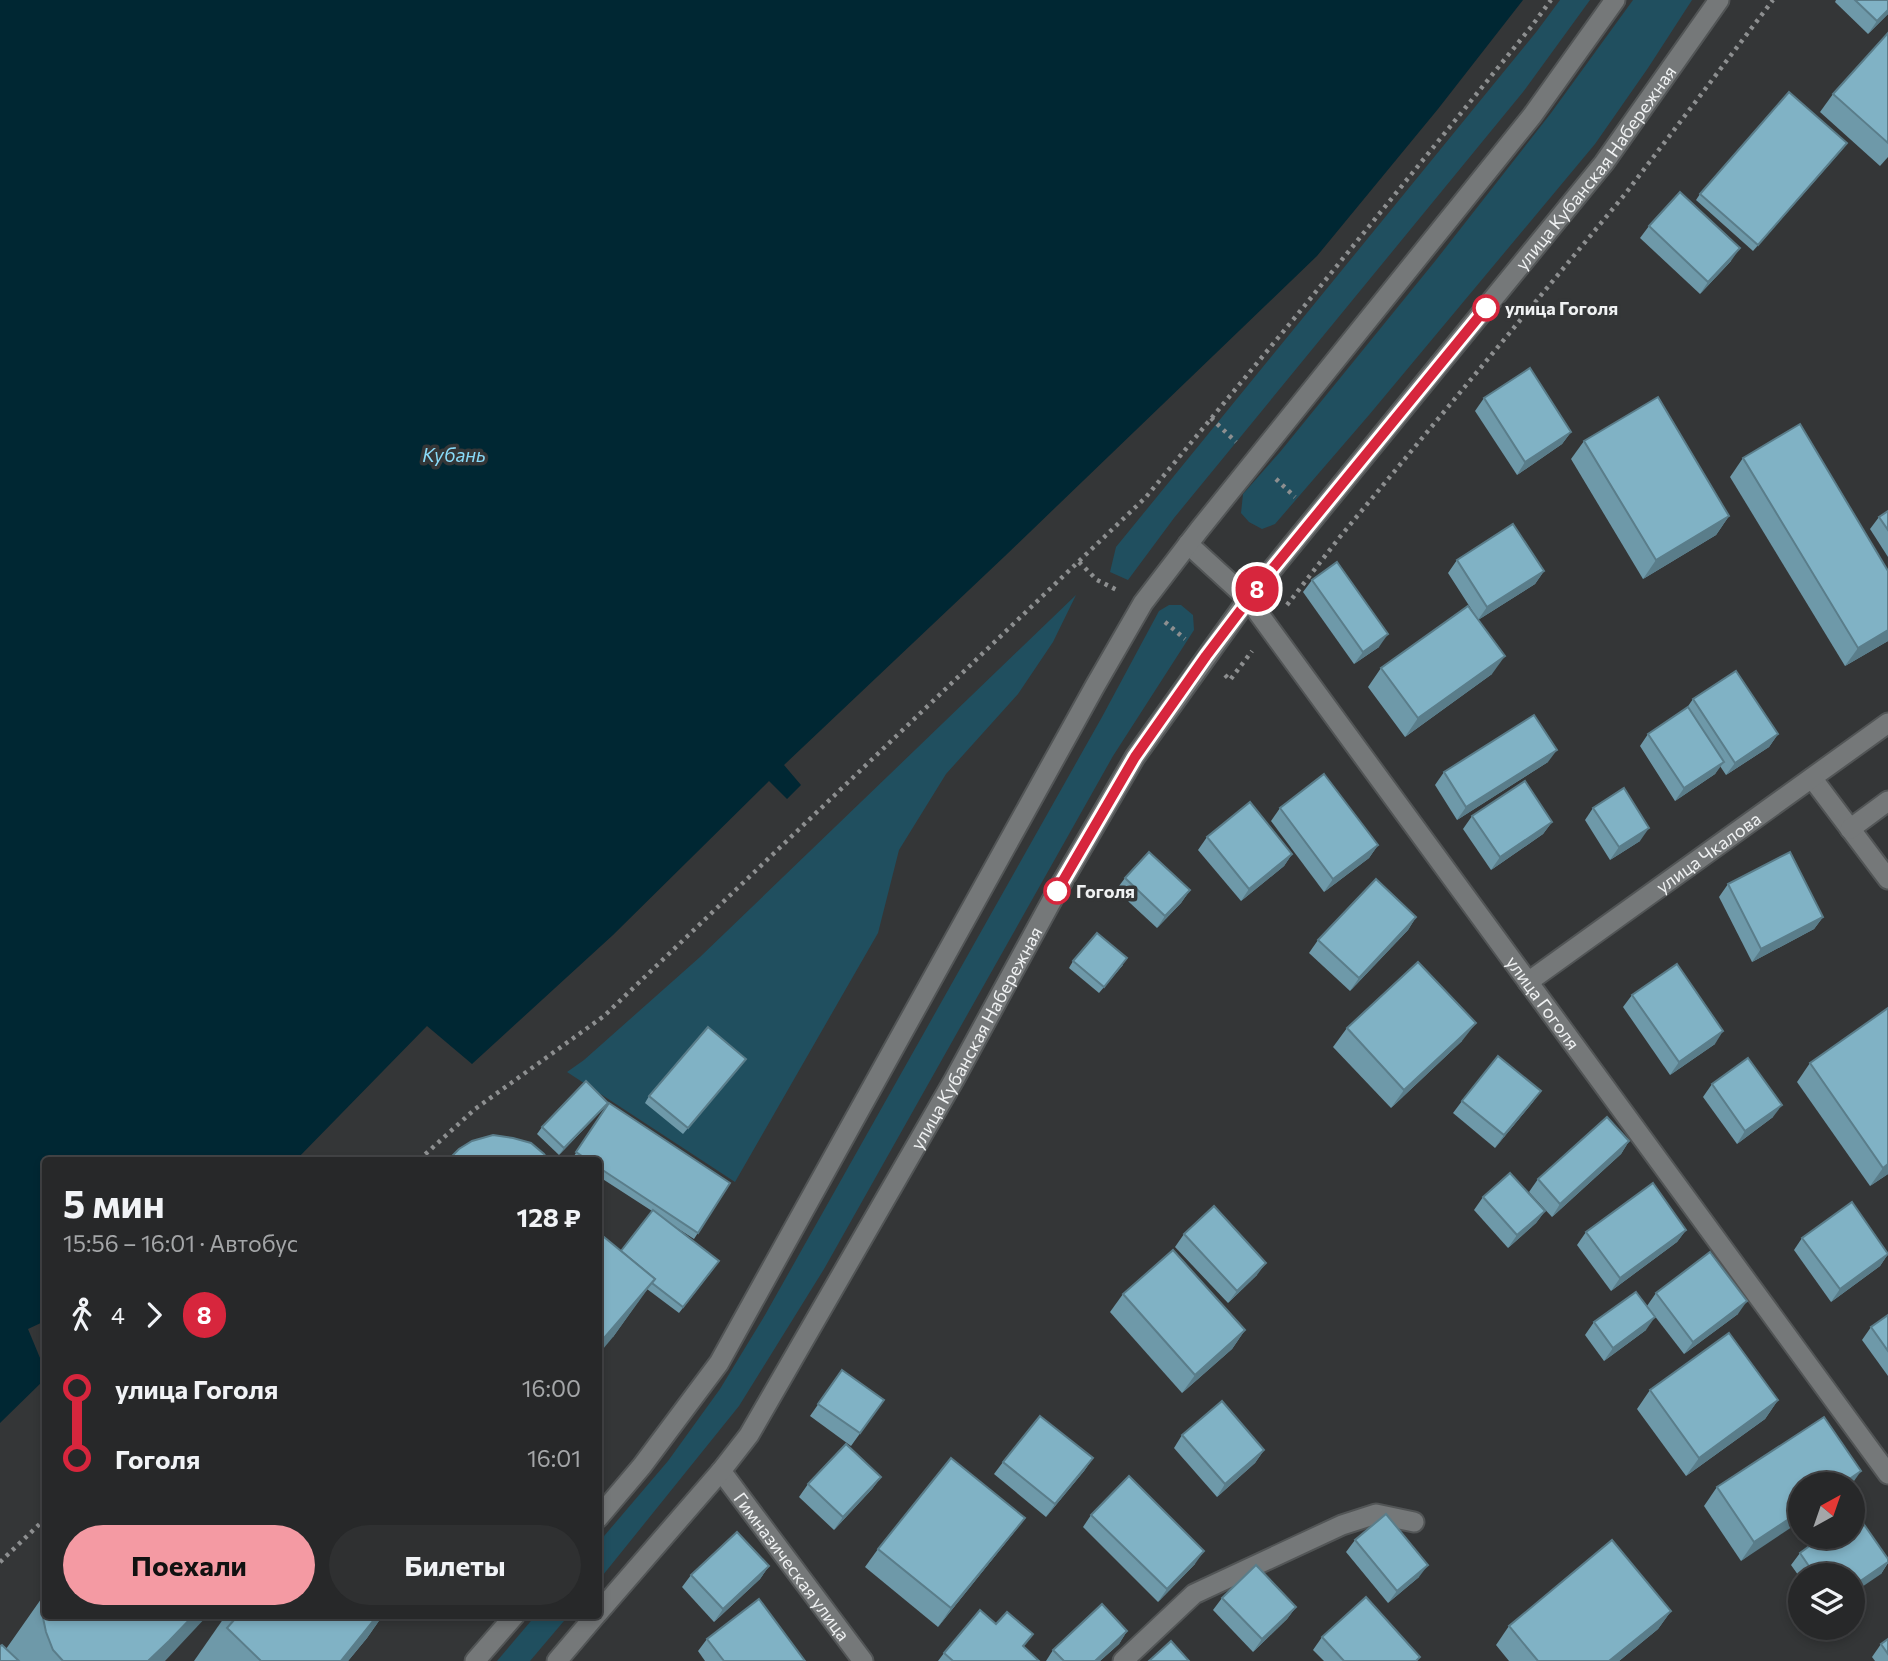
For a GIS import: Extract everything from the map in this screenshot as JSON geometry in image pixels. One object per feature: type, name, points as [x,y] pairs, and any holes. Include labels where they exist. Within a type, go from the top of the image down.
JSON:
[{"type":"main road","points":[[602,1513],[642,1466],[719,1363],[1143,603],[1532,116],[1615,0]]},
{"type":"main road","name":"улица Кубанская Набережная","points":[[602,1608],[749,1435],[954,1080],[1057,891],[1135,757],[1248,599],[1604,163],[1719,0]]},
{"type":"main road","name":"улица Гоголя","points":[[1188,544],[1248,599],[1888,1474]]},
{"type":"main road","name":"улица Чкалова","points":[[1528,982],[1888,723]]},
{"type":"main road","points":[[1812,778],[1888,879]]},
{"type":"main road","points":[[1850,829],[1888,801]]},
{"type":"main road","name":"Гимназическая улица","points":[[721,1471],[863,1661]]},
{"type":"main road","points":[[1123,1661],[1194,1594],[1342,1524],[1376,1514],[1414,1522]]},
{"type":"main road","points":[[475,1661],[512,1619]]},
{"type":"main road","name":"улица Кубанская Набережная","points":[[557,1661],[593,1619]]},
{"type":"path","points":[[422,1157],[475,1109],[604,1016],[1146,497],[1551,0]]},
{"type":"path","points":[[1339,538],[1626,193],[1773,0]]},
{"type":"path","points":[[1211,418],[1217,424]]},
{"type":"path","points":[[1079,562],[1097,580]]},
{"type":"path","points":[[0,1562],[42,1522]]},
{"type":"shaded area","points":[[1560,0],[1590,0],[1523,92],[1174,518],[1128,580],[1110,572],[1116,547]]},
{"type":"shaded area","points":[[1633,0],[1692,0],[1595,144],[1369,415],[1275,524],[1262,529],[1249,522],[1241,513],[1243,494],[1436,260],[1551,113]]},
{"type":"shaded area","points":[[1076,595],[1053,642],[1018,694],[946,774],[899,850],[878,933],[735,1182],[567,1072],[700,957]]},
{"type":"shaded area","points":[[1169,605],[1181,605],[1193,615],[1194,630],[1113,756],[824,1269],[739,1406],[602,1576],[602,1538],[668,1461],[720,1389],[765,1315],[1159,611]]},
{"type":"shaded area","points":[[533,1619],[566,1619],[530,1661],[497,1661]]},
{"type":"water","name":"Кубань","points":[[0,0],[1523,0],[1438,109],[1317,256],[784,765],[801,785],[787,799],[769,781],[613,935],[472,1064],[427,1026],[299,1157],[42,1157],[42,1322],[28,1329],[42,1363],[42,1382],[0,1423]]},
{"type":"building","points":[[1855,0],[1888,0],[1888,10],[1877,21]]},
{"type":"building","points":[[1888,33],[1888,143],[1833,94]]},
{"type":"building","points":[[1789,92],[1847,143],[1758,245],[1700,194]]},
{"type":"building","points":[[1680,192],[1740,248],[1708,282],[1649,226]]},
{"type":"building","points":[[1530,368],[1571,432],[1525,462],[1484,398]]},
{"type":"building","points":[[1658,397],[1729,516],[1656,560],[1584,441]]},
{"type":"building","points":[[1800,424],[1888,571],[1888,630],[1858,648],[1743,458]]},
{"type":"building","points":[[1888,511],[1888,530],[1879,517]]},
{"type":"building","points":[[1513,524],[1544,571],[1487,607],[1457,560]]},
{"type":"building","points":[[1337,562],[1388,634],[1363,652],[1312,580]]},
{"type":"building","points":[[1468,606],[1505,656],[1418,718],[1381,668]]},
{"type":"building","points":[[1736,671],[1778,734],[1735,763],[1693,699]]},
{"type":"building","points":[[1688,707],[1724,762],[1684,788],[1648,734]]},
{"type":"building","points":[[1534,715],[1557,750],[1466,807],[1444,772]]},
{"type":"building","points":[[1324,774],[1378,845],[1333,879],[1280,808]]},
{"type":"building","points":[[1525,781],[1552,822],[1500,857],[1472,816]]},
{"type":"building","points":[[1624,788],[1649,828],[1619,847],[1593,808]]},
{"type":"building","points":[[1250,802],[1292,854],[1249,889],[1207,837]]},
{"type":"building","points":[[1149,852],[1190,890],[1165,916],[1125,878]]},
{"type":"building","points":[[1790,852],[1823,917],[1761,949],[1728,884]]},
{"type":"building","points":[[1376,879],[1416,917],[1359,978],[1318,940]]},
{"type":"building","points":[[1097,933],[1127,958],[1104,987],[1073,961]]},
{"type":"building","points":[[1418,962],[1476,1023],[1404,1090],[1347,1028]]},
{"type":"building","points":[[1677,964],[1723,1031],[1679,1062],[1632,995]]},
{"type":"building","points":[[1888,1008],[1888,1164],[1883,1168],[1810,1063]]},
{"type":"building","points":[[708,1027],[746,1059],[688,1128],[649,1096]]},
{"type":"building","points":[[1498,1056],[1541,1091],[1504,1135],[1462,1101]]},
{"type":"building","points":[[1748,1058],[1782,1105],[1745,1131],[1712,1084]]},
{"type":"building","points":[[586,1081],[608,1103],[564,1148],[542,1127]]},
{"type":"building","points":[[609,1103],[730,1183],[698,1233],[602,1170],[602,1157],[584,1157],[576,1152]]},
{"type":"building","points":[[1607,1117],[1629,1141],[1560,1204],[1538,1179]]},
{"type":"building","points":[[493,1135],[513,1138],[531,1143],[546,1157],[451,1157],[472,1141]]},
{"type":"building","points":[[1510,1173],[1545,1211],[1517,1235],[1483,1197]]},
{"type":"building","points":[[1653,1183],[1686,1230],[1620,1278],[1586,1232]]},
{"type":"building","points":[[1852,1202],[1888,1254],[1840,1289],[1802,1238]]},
{"type":"building","points":[[1214,1206],[1266,1263],[1237,1291],[1184,1234]]},
{"type":"building","points":[[653,1210],[719,1261],[683,1307],[652,1283],[655,1279],[621,1251]]},
{"type":"building","points":[[604,1237],[655,1279],[602,1340]]},
{"type":"building","points":[[1173,1250],[1245,1330],[1195,1375],[1123,1294]]},
{"type":"building","points":[[1710,1252],[1747,1301],[1693,1342],[1656,1293]]},
{"type":"building","points":[[1636,1292],[1655,1317],[1613,1348],[1594,1322]]},
{"type":"building","points":[[1888,1315],[1888,1351],[1871,1327]]},
{"type":"building","points":[[1729,1333],[1778,1400],[1699,1458],[1650,1390]]},
{"type":"building","points":[[842,1370],[884,1400],[860,1433],[818,1404]]},
{"type":"building","points":[[1222,1401],[1264,1450],[1225,1484],[1182,1435]]},
{"type":"building","points":[[1040,1416],[1093,1458],[1055,1504],[1003,1462]]},
{"type":"building","points":[[1824,1417],[1861,1471],[1788,1472],[1788,1520],[1754,1542],[1717,1487]]},
{"type":"building","points":[[846,1444],[881,1477],[843,1517],[808,1484]]},
{"type":"building","points":[[951,1458],[1025,1518],[951,1608],[878,1549]]},
{"type":"building","points":[[1129,1476],[1204,1551],[1167,1589],[1091,1515]]},
{"type":"building","points":[[1386,1514],[1428,1565],[1397,1591],[1355,1540]]},
{"type":"building","points":[[1866,1527],[1888,1562],[1865,1578],[1865,1563],[1807,1563],[1800,1553],[1805,1549],[1866,1549]]},
{"type":"building","points":[[737,1532],[769,1566],[723,1609],[691,1575]]},
{"type":"building","points":[[1612,1540],[1671,1611],[1609,1661],[1538,1661],[1509,1626]]},
{"type":"building","points":[[1256,1565],[1296,1607],[1262,1639],[1222,1598]]},
{"type":"building","points":[[1366,1597],[1420,1657],[1416,1661],[1344,1661],[1322,1637]]},
{"type":"building","points":[[759,1599],[805,1661],[724,1661],[707,1639]]},
{"type":"building","points":[[1102,1604],[1127,1631],[1095,1661],[1064,1661],[1053,1650]]},
{"type":"building","points":[[980,1610],[996,1624],[1007,1612],[1033,1634],[1023,1646],[1039,1661],[953,1661],[944,1653]]},
{"type":"building","points":[[43,1619],[190,1619],[148,1661],[63,1661],[53,1650]]},
{"type":"building","points":[[375,1619],[341,1661],[261,1661],[227,1628],[234,1620]]},
{"type":"building","points":[[1888,1639],[1888,1654],[1881,1644]]},
{"type":"building","points":[[1171,1641],[1189,1661],[1149,1661]]},
{"type":"building","points":[[2,1645],[19,1661],[0,1661]]},
{"type":"bus line","name":"8","points":[[1057,891],[1135,757],[1206,656],[1248,599],[1486,308]]},
{"type":"place","name":"улица Гоголя","points":[[1486,308]]},
{"type":"place","name":"Гоголя","points":[[1057,891]]}]
